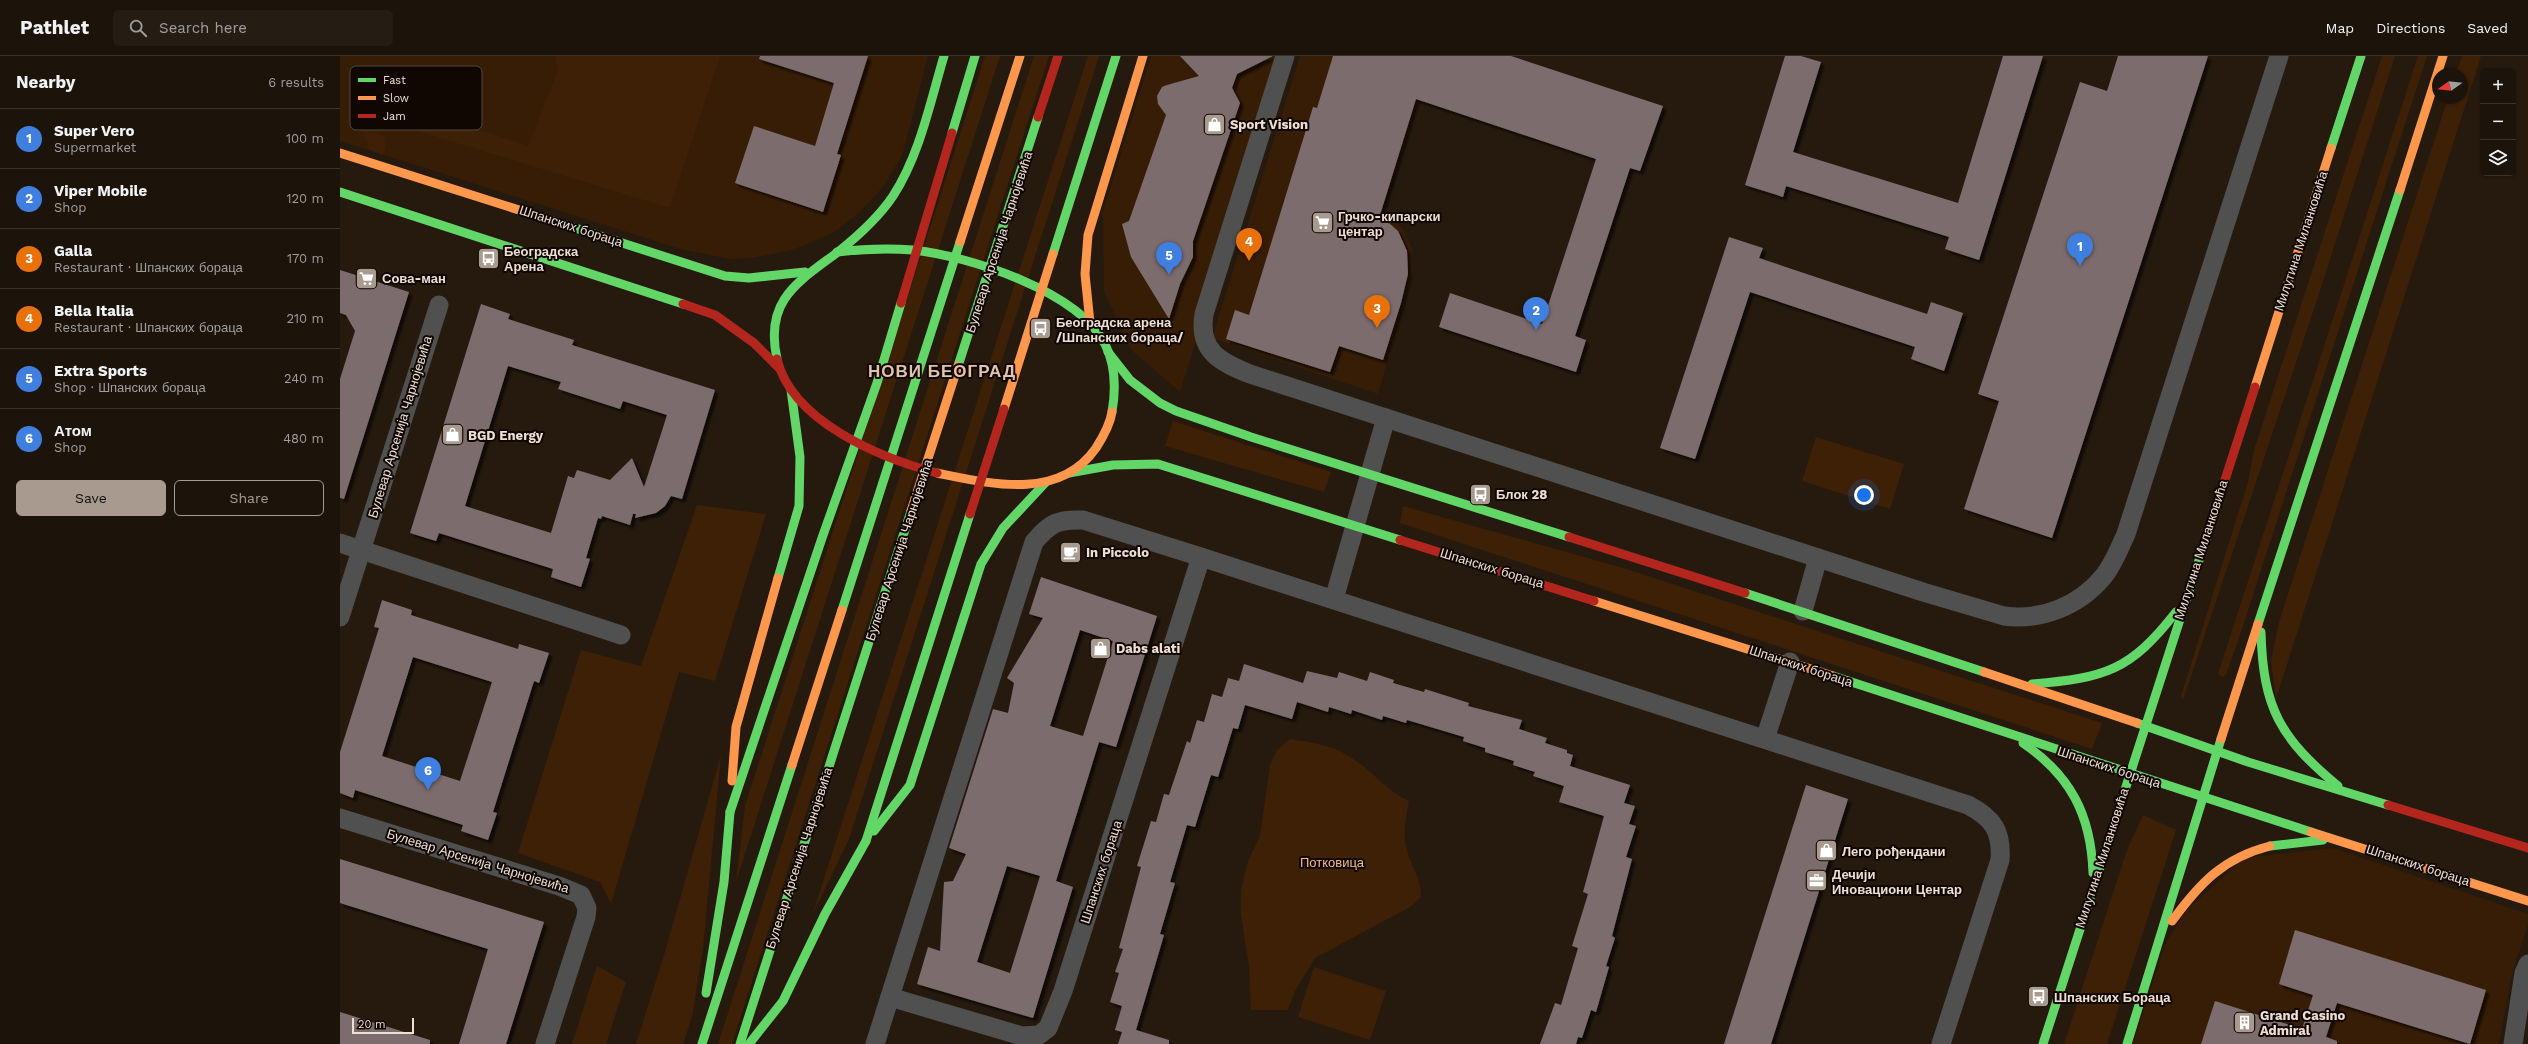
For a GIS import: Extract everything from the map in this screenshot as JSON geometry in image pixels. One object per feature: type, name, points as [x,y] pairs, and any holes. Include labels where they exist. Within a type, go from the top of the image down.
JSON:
[{"type":"main road","points":[[779,368],[775,335],[777,323],[788,291],[805,272],[837,252],[885,205],[907,173],[944,56]]},
{"type":"main road","points":[[730,812],[822,538],[877,383],[937,176],[975,56]]},
{"type":"main road","points":[[702,1044],[1020,56]]},
{"type":"main road","name":"Булевар Арсенија Чарнојевића","points":[[740,1044],[1058,56]]},
{"type":"main road","points":[[866,841],[1116,56]]},
{"type":"main road","points":[[1090,323],[1085,274],[1088,235],[1143,56]]},
{"type":"main road","name":"Милутина Миланковића","points":[[2043,1044],[2144,726],[2361,56]]},
{"type":"main road","points":[[2127,1044],[2262,611],[2443,56]]},
{"type":"main road","name":"Шпанских бораца","points":[[341,158],[725,276],[749,278],[805,272]]},
{"type":"main road","points":[[340,192],[715,315],[754,343],[779,368],[791,390],[822,420],[851,439],[890,460],[934,472],[974,480],[1024,485],[1046,482],[1069,473],[1095,452],[1106,436],[1112,417],[1115,397],[1115,373],[1108,352]]},
{"type":"main road","points":[[837,252],[886,248],[916,250],[963,258],[997,269],[1070,306],[1090,323],[1108,352],[1130,380],[1160,403],[1176,411],[1803,611],[2218,750],[2248,762],[2528,848]]},
{"type":"main road","points":[[698,1044],[720,912],[730,812],[736,727],[799,506],[800,457],[791,390]]},
{"type":"main road","name":"Шпанских бораца","points":[[1069,473],[1122,463],[1158,464],[1790,662],[2204,798],[2337,839],[2528,901]]},
{"type":"main road","points":[[749,1044],[783,1001],[824,914],[866,841],[910,785],[981,564],[1003,528],[1046,482]]},
{"type":"main road","points":[[2020,684],[2084,680],[2108,674],[2132,661],[2166,626],[2185,600]]},
{"type":"main road","points":[[2262,611],[2261,659],[2264,686],[2274,717],[2313,766],[2346,793]]},
{"type":"main road","points":[[2004,732],[2026,745],[2065,779],[2080,806],[2089,832],[2092,853],[2092,891]]},
{"type":"main road","points":[[2161,937],[2185,903],[2203,882],[2228,862],[2244,852],[2283,843],[2337,839]]},
{"type":"street","points":[[1285,56],[1206,301],[1202,322],[1205,338],[1216,358],[1224,364],[1250,374],[1818,558],[1945,598],[2018,618],[2051,612],[2067,606],[2084,595],[2104,577],[2126,534],[2279,56]]},
{"type":"street","name":"Булевар Арсенија Чарнојевића","points":[[340,617],[439,305]]},
{"type":"street","points":[[1334,599],[1386,418]]},
{"type":"street","points":[[875,1044],[1034,542],[1046,527],[1064,519],[1083,520],[1334,599],[1968,805],[1986,814],[1997,829],[2001,850],[2000,860],[1941,1044]]},
{"type":"street","points":[[340,543],[621,634]]},
{"type":"street","name":"Шпанских бораца","points":[[890,997],[1022,1036],[1038,1035],[1048,1028],[1063,991],[1201,557]]},
{"type":"street","points":[[1803,611],[1818,558]]},
{"type":"street","points":[[1765,739],[1790,662]]},
{"type":"street","name":"Булевар Арсенија Чарнојевића","points":[[340,818],[530,877],[581,895],[587,908],[586,916],[545,1044]]},
{"type":"street","points":[[2512,1044],[2524,973],[2528,964]]},
{"type":"shaded area","points":[[340,56],[928,56],[902,156],[882,188],[858,214],[831,234],[792,250],[752,258],[729,259],[681,249],[340,141]]},
{"type":"shaded area","points":[[1151,56],[1286,56],[1180,392],[1131,350],[1104,291],[1103,212]]},
{"type":"shaded area","name":"Грчко-кипарски центар","points":[[1300,56],[1435,56],[1382,212],[1403,229],[1412,249],[1413,272],[1378,394],[1212,338]]},
{"type":"shaded area","points":[[2333,848],[2528,914],[2528,924],[2511,977],[2499,1044],[2133,1044],[2166,942],[2187,910],[2244,858]]},
{"type":"green space","points":[[555,56],[720,56],[670,208],[414,130],[481,130],[528,146],[558,70]]},
{"type":"green space","points":[[985,56],[1000,56],[736,882],[745,806]]},
{"type":"green space","points":[[1034,56],[1049,56],[732,1044],[718,1044]]},
{"type":"green space","points":[[1088,56],[1099,56],[849,839],[812,916]]},
{"type":"green space","points":[[2382,56],[2395,56],[2318,297],[2183,700],[2181,696],[2248,482],[2254,450]]},
{"type":"green space","points":[[2418,56],[2427,56],[2242,629],[2226,675],[2222,677],[2218,674]]},
{"type":"green space","points":[[2462,56],[2481,56],[2468,97],[2468,68],[2458,68]]},
{"type":"green space","points":[[2446,104],[2466,104],[2276,699],[2271,661],[2279,622]]},
{"type":"green space","points":[[363,130],[375,131],[384,137],[386,147],[382,155],[369,149]]},
{"type":"green space","points":[[1173,421],[1331,472],[1324,492],[1165,446]]},
{"type":"green space","points":[[1816,437],[1904,464],[1890,509],[1802,481]]},
{"type":"green space","points":[[697,505],[766,514],[715,681],[679,672],[611,904],[600,882],[518,853],[581,650],[641,666]]},
{"type":"green space","points":[[1403,506],[1623,568],[2102,723],[2092,749],[1400,523]]},
{"type":"green space","name":"Потковица","points":[[1290,739],[1320,744],[1341,752],[1363,766],[1392,791],[1409,801],[1405,826],[1405,838],[1409,856],[1420,885],[1421,897],[1410,907],[1315,958],[1295,991],[1288,1010],[1251,1010],[1249,966],[1241,915],[1241,890],[1248,861],[1260,836],[1270,765],[1277,750]]},
{"type":"green space","points":[[721,755],[703,949],[692,1017],[683,1044],[636,1044],[665,952]]},
{"type":"green space","points":[[2143,815],[2176,830],[2107,1044],[2064,1044],[2127,850]]},
{"type":"green space","points":[[597,966],[626,982],[606,1044],[572,1044]]},
{"type":"green space","points":[[1314,967],[1386,991],[1370,1040],[1298,1017]]},
{"type":"building","points":[[760,56],[868,56],[837,154],[841,155],[823,212],[735,183],[754,126],[815,146],[834,83],[759,59]]},
{"type":"building","points":[[1180,56],[1273,56],[1237,74],[1232,88],[1240,103],[1193,241],[1193,257],[1180,284],[1169,319],[1131,257],[1122,224],[1129,221],[1166,115],[1158,104],[1157,96],[1162,87],[1199,76]]},
{"type":"building","points":[[1333,56],[1511,56],[1663,106],[1640,171],[1630,168],[1575,336],[1586,340],[1576,372],[1439,327],[1450,293],[1542,324],[1596,159],[1416,99],[1380,215],[1398,231],[1407,251],[1408,274],[1401,303],[1383,360],[1339,346],[1330,372],[1226,339],[1235,310],[1249,315],[1313,107],[1317,108]]},
{"type":"building","points":[[1785,56],[1801,56],[1821,62],[1793,152],[1958,203],[2003,56],[2043,56],[1979,260],[1945,249],[1949,237],[1786,186],[1783,197],[1745,185]]},
{"type":"building","points":[[2118,56],[2208,56],[2052,538],[1964,509],[1999,401],[1978,394],[2080,82],[2107,91]]},
{"type":"building","points":[[1729,237],[1763,248],[1759,258],[1927,314],[1931,302],[1963,313],[1944,371],[1911,359],[1915,347],[1750,292],[1695,459],[1660,448]]},
{"type":"building","points":[[340,270],[409,292],[344,499],[340,498],[340,379],[355,331],[346,315],[340,313]]},
{"type":"building","points":[[481,304],[510,314],[508,319],[574,340],[572,345],[715,390],[682,499],[671,496],[665,506],[656,513],[635,518],[636,514],[633,514],[630,525],[602,516],[601,519],[598,518],[586,558],[590,559],[581,587],[551,577],[553,569],[439,533],[436,541],[410,533]],"holes":[[[508,366],[561,382],[558,389],[620,409],[623,401],[667,415],[644,487],[632,458],[610,480],[577,470],[574,478],[568,476],[551,533],[465,506]]]},
{"type":"building","points":[[1041,577],[1157,616],[1116,747],[1099,742],[1056,881],[1073,887],[1033,1018],[917,984],[928,947],[940,951],[944,882],[953,881],[966,854],[949,848],[993,709],[1008,713],[1014,683],[1007,678],[1043,618],[1029,614]],"holes":[[[1080,630],[1113,641],[1083,736],[1050,726]],[[1007,866],[1040,876],[1010,973],[977,962]]]},
{"type":"building","points":[[382,600],[412,610],[411,615],[518,649],[519,644],[549,653],[539,683],[534,681],[493,812],[497,813],[488,840],[461,831],[463,825],[355,790],[353,798],[340,793],[340,752],[379,628],[374,627]],"holes":[[[413,657],[492,682],[460,781],[382,756]]]},
{"type":"building","points":[[1244,664],[1303,683],[1307,671],[1337,678],[1339,672],[1367,681],[1370,672],[1394,680],[1393,683],[1424,692],[1425,689],[1469,703],[1468,706],[1522,720],[1519,729],[1547,738],[1545,743],[1567,750],[1567,753],[1573,755],[1570,766],[1630,785],[1624,803],[1635,806],[1629,824],[1636,826],[1626,857],[1632,859],[1612,936],[1615,938],[1606,966],[1609,967],[1596,1012],[1591,1010],[1582,1038],[1578,1037],[1576,1044],[1540,1044],[1555,1003],[1561,1005],[1578,948],[1572,946],[1588,894],[1583,892],[1604,816],[1559,802],[1564,786],[1533,776],[1535,772],[1513,765],[1514,761],[1485,752],[1485,748],[1463,741],[1464,737],[1407,720],[1406,723],[1383,716],[1382,720],[1352,710],[1351,714],[1329,707],[1328,712],[1297,702],[1292,719],[1245,705],[1238,729],[1233,728],[1218,777],[1211,775],[1195,827],[1187,825],[1170,882],[1175,883],[1160,934],[1164,935],[1136,1030],[1169,1040],[1169,1044],[1118,1044],[1122,1032],[1115,1030],[1122,1006],[1110,1002],[1119,973],[1115,972],[1123,949],[1119,948],[1141,867],[1137,866],[1151,821],[1156,822],[1164,794],[1169,795],[1187,741],[1190,743],[1197,720],[1204,722],[1212,694],[1222,697],[1228,678],[1239,681]]},
{"type":"building","points":[[1806,785],[1848,799],[1771,1044],[1724,1044]]},
{"type":"building","points":[[340,859],[544,922],[506,1044],[459,1044],[488,949],[340,903]]},
{"type":"building","points":[[2295,930],[2486,990],[2470,1044],[2337,1003],[2326,1037],[2337,1041],[2337,1044],[2201,1044],[2215,1001],[2302,1029],[2313,995],[2279,984]]},
{"type":"building","points":[[340,1012],[430,1040],[430,1044],[340,1044]]},
{"type":"traffic: fast","points":[[777,359],[774,339],[775,322],[780,307],[788,295],[798,283],[838,252],[868,226],[893,196],[902,180],[917,146],[944,56]]},
{"type":"traffic: fast","points":[[952,133],[975,56]]},
{"type":"traffic: fast","points":[[1053,254],[1116,56]]},
{"type":"traffic: fast","points":[[2331,148],[2361,56]]},
{"type":"traffic: fast","points":[[958,366],[1038,117]]},
{"type":"traffic: fast","points":[[2258,624],[2400,190]]},
{"type":"traffic: fast","points":[[340,192],[683,304]]},
{"type":"traffic: fast","points":[[563,224],[725,276],[749,278],[805,272]]},
{"type":"traffic: fast","points":[[842,610],[960,242]]},
{"type":"traffic: fast","points":[[837,252],[894,249],[913,250],[936,254],[991,268],[1020,279],[1047,293],[1071,308],[1091,325],[1105,344],[1109,352],[1114,378],[1112,412]]},
{"type":"traffic: fast","points":[[730,812],[822,538],[877,383],[901,303]]},
{"type":"traffic: fast","points":[[1108,352],[1130,380],[1160,403],[1176,411],[1251,437],[1569,537]]},
{"type":"traffic: fast","points":[[778,578],[799,506],[800,457],[791,390]]},
{"type":"traffic: fast","points":[[1069,473],[1113,465],[1158,464],[1400,540]]},
{"type":"traffic: fast","points":[[874,831],[910,785],[981,564],[1003,528],[1046,482]]},
{"type":"traffic: fast","points":[[740,1044],[911,511]]},
{"type":"traffic: fast","points":[[866,841],[970,514]]},
{"type":"traffic: fast","points":[[2043,1044],[2213,517]]},
{"type":"traffic: fast","points":[[1745,593],[1984,672]]},
{"type":"traffic: fast","points":[[2032,684],[2079,679],[2114,668],[2129,659],[2144,647],[2160,632],[2176,612]]},
{"type":"traffic: fast","points":[[2261,632],[2266,681],[2278,720],[2302,752],[2318,769],[2338,786]]},
{"type":"traffic: fast","points":[[1833,676],[2311,832]]},
{"type":"traffic: fast","points":[[2137,723],[2248,762],[2388,805]]},
{"type":"traffic: fast","points":[[2127,1044],[2221,739]]},
{"type":"traffic: fast","points":[[2023,743],[2054,769],[2066,783],[2075,799],[2083,815],[2088,833],[2093,873]]},
{"type":"traffic: fast","points":[[702,1044],[792,765]]},
{"type":"traffic: fast","points":[[706,993],[724,882],[730,812]]},
{"type":"traffic: fast","points":[[2270,846],[2323,840]]},
{"type":"traffic: fast","points":[[749,1044],[783,1001],[825,914],[866,841]]},
{"type":"traffic: slow","points":[[960,242],[1020,56]]},
{"type":"traffic: slow","points":[[1090,323],[1085,274],[1088,235],[1143,56]]},
{"type":"traffic: slow","points":[[2400,190],[2443,56]]},
{"type":"traffic: slow","points":[[2255,387],[2331,148]]},
{"type":"traffic: slow","points":[[340,153],[563,224]]},
{"type":"traffic: slow","points":[[1004,409],[1053,254]]},
{"type":"traffic: slow","points":[[911,511],[958,366]]},
{"type":"traffic: slow","points":[[937,473],[1001,484],[1044,482],[1063,476],[1081,465],[1096,448],[1104,435],[1112,412]]},
{"type":"traffic: slow","points":[[732,781],[736,727],[778,578]]},
{"type":"traffic: slow","points":[[1594,601],[1833,676]]},
{"type":"traffic: slow","points":[[792,765],[842,610]]},
{"type":"traffic: slow","points":[[2221,739],[2258,624]]},
{"type":"traffic: slow","points":[[1984,672],[2137,723]]},
{"type":"traffic: slow","points":[[2311,832],[2528,901]]},
{"type":"traffic: slow","points":[[2172,921],[2182,907],[2214,874],[2239,857],[2270,846]]},
{"type":"traffic: jam","points":[[1038,117],[1058,56]]},
{"type":"traffic: jam","points":[[901,303],[952,133]]},
{"type":"traffic: jam","points":[[683,304],[715,315],[754,343],[779,368]]},
{"type":"traffic: jam","points":[[777,359],[786,381],[800,401],[819,419],[842,434],[890,458],[937,473]]},
{"type":"traffic: jam","points":[[2213,517],[2255,387]]},
{"type":"traffic: jam","points":[[970,514],[1004,409]]},
{"type":"traffic: jam","points":[[1569,537],[1745,593]]},
{"type":"traffic: jam","points":[[1400,540],[1594,601]]},
{"type":"traffic: jam","points":[[2388,805],[2528,848]]},
{"type":"place","name":"Sport Vision","points":[[1215,124]]},
{"type":"place","name":"Грчко-кипарски центар","points":[[1322,223]]},
{"type":"place","name":"Београдска Арена","points":[[489,258]]},
{"type":"place","name":"Bella Italia","points":[[1249,261]]},
{"type":"place","name":"Super Vero","points":[[2080,266]]},
{"type":"place","name":"Extra Sports","points":[[1169,275]]},
{"type":"place","name":"Сова-ман","points":[[366,278]]},
{"type":"place","name":"Galla","points":[[1377,328]]},
{"type":"place","name":"Београдска арена /Шпанских бораца/","points":[[1041,329]]},
{"type":"place","name":"Viper Mobile","points":[[1536,330]]},
{"type":"place","name":"BGD Energy","points":[[453,435]]},
{"type":"place","name":"Блок 28","points":[[1481,494]]},
{"type":"place","name":"In Piccolo","points":[[1071,552]]},
{"type":"place","name":"Dabs alati","points":[[1101,648]]},
{"type":"place","name":"Атом","points":[[428,790]]},
{"type":"place","name":"Лего рођендани","points":[[1826,851]]},
{"type":"place","name":"Дечији Иновациони Центар","points":[[1816,881]]},
{"type":"place","name":"Шпанских Бораца","points":[[2038,997]]},
{"type":"place","name":"Grand Casino Admiral","points":[[2244,1022]]},
{"type":"district","name":"НОВИ БЕОГРАД","points":[[942,371]]}]
